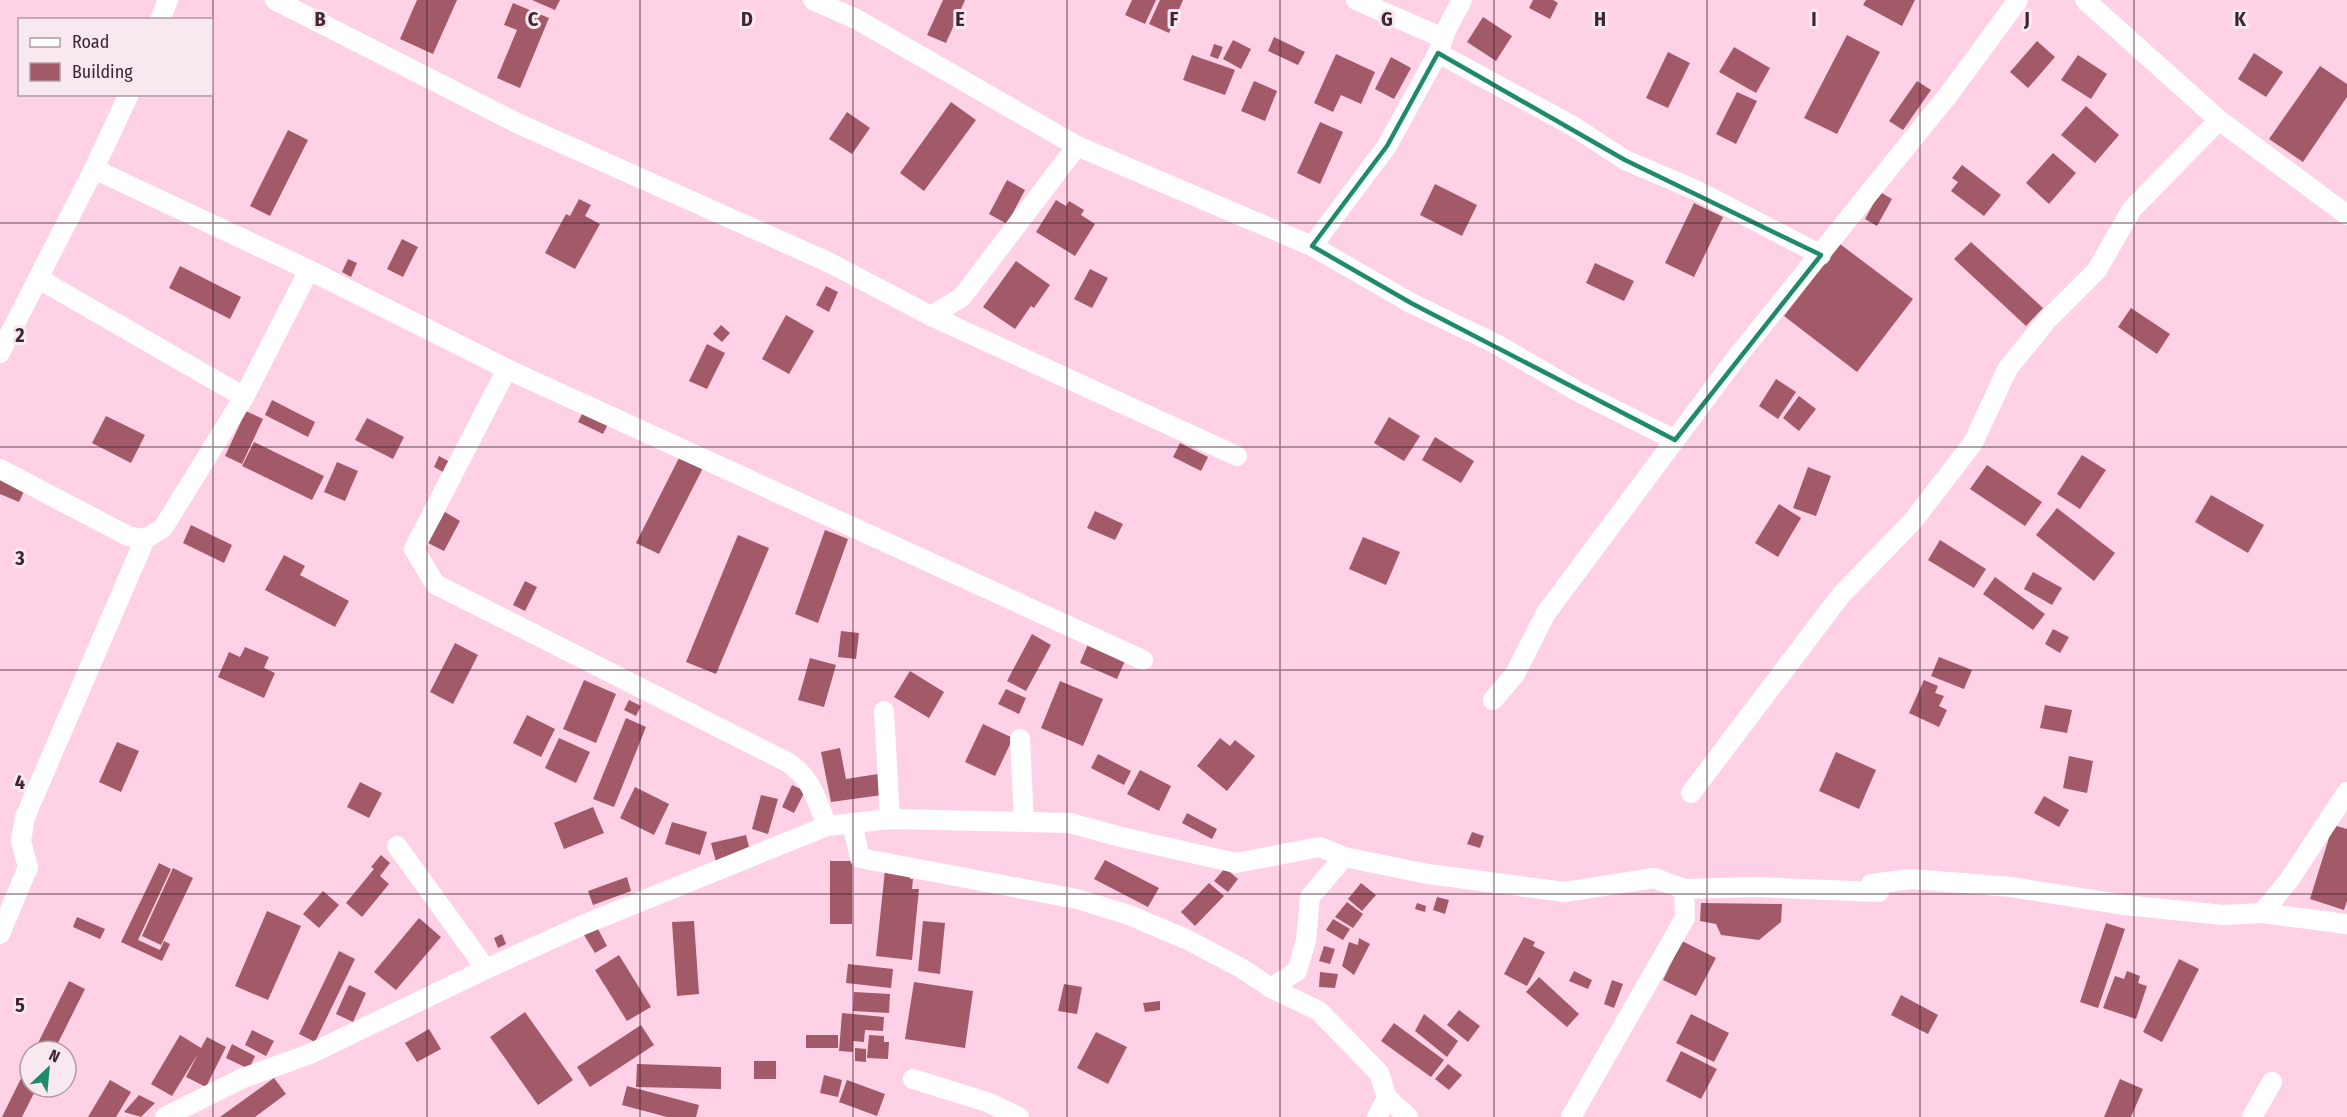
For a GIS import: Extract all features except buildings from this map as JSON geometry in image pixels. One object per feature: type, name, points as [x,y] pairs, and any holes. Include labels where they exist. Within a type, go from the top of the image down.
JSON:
[{"type":"street","points":[[161,18],[168,0]]},
{"type":"street","points":[[275,0],[519,124],[828,262],[931,316],[1237,456]]},
{"type":"street","points":[[813,0],[856,20],[1077,146],[1312,246],[1411,303],[1498,345],[1577,391],[1675,440]]},
{"type":"street","points":[[1356,0],[1441,46],[1625,160],[1698,191],[1821,255]]},
{"type":"street","points":[[1312,246],[1387,146],[1441,46],[1461,0]]},
{"type":"street","points":[[1493,700],[1515,674],[1546,614],[1736,358],[1949,94],[2018,0]]},
{"type":"street","points":[[2085,0],[2219,120],[2347,215]]},
{"type":"street","points":[[0,353],[94,169],[128,96]]},
{"type":"street","points":[[1691,794],[1840,595],[1912,522],[1972,443],[2008,368],[2048,319],[2097,270],[2132,210],[2219,120]]},
{"type":"street","points":[[931,316],[962,297],[1077,146]]},
{"type":"street","points":[[94,169],[309,270],[507,369],[1143,660]]},
{"type":"street","points":[[0,934],[28,867],[21,841],[25,817],[145,539],[163,528],[244,397],[309,270]]},
{"type":"street","points":[[39,279],[244,397]]},
{"type":"street","points":[[507,369],[414,549],[435,584],[789,763],[802,772],[813,790],[827,826]]},
{"type":"street","points":[[0,469],[128,536],[145,539]]},
{"type":"street","points":[[884,711],[890,819]]},
{"type":"street","points":[[1020,739],[1024,822]]},
{"type":"street","points":[[2262,913],[2289,880],[2347,792]]},
{"type":"street","points":[[165,1117],[243,1078],[310,1054],[585,924],[827,826],[890,819],[1070,823],[1236,863],[1320,847],[1344,857],[1428,874],[1565,892],[1654,878],[1684,890],[1756,887],[1875,888],[1911,879],[2011,887],[2179,911],[2223,915],[2262,913],[2347,924]]},
{"type":"street","points":[[852,823],[860,858],[1077,899],[1129,915],[1188,940],[1241,968],[1271,988],[1319,1011],[1379,1073],[1388,1098],[1408,1117]]},
{"type":"street","points":[[397,846],[486,969]]},
{"type":"street","points":[[1271,988],[1297,971],[1306,941],[1310,897],[1344,857]]},
{"type":"street","points":[[1571,1117],[1576,1104],[1685,918],[1684,890]]},
{"type":"street","points":[[913,1079],[987,1102],[1019,1117]]},
{"type":"street","points":[[2252,1117],[2271,1082]]},
{"type":"street","points":[[1377,1117],[1388,1098]]},
{"type":"highlighted area","points":[[1438,53],[1625,160],[1821,255],[1675,440],[1411,303],[1312,246],[1387,146]]}]
